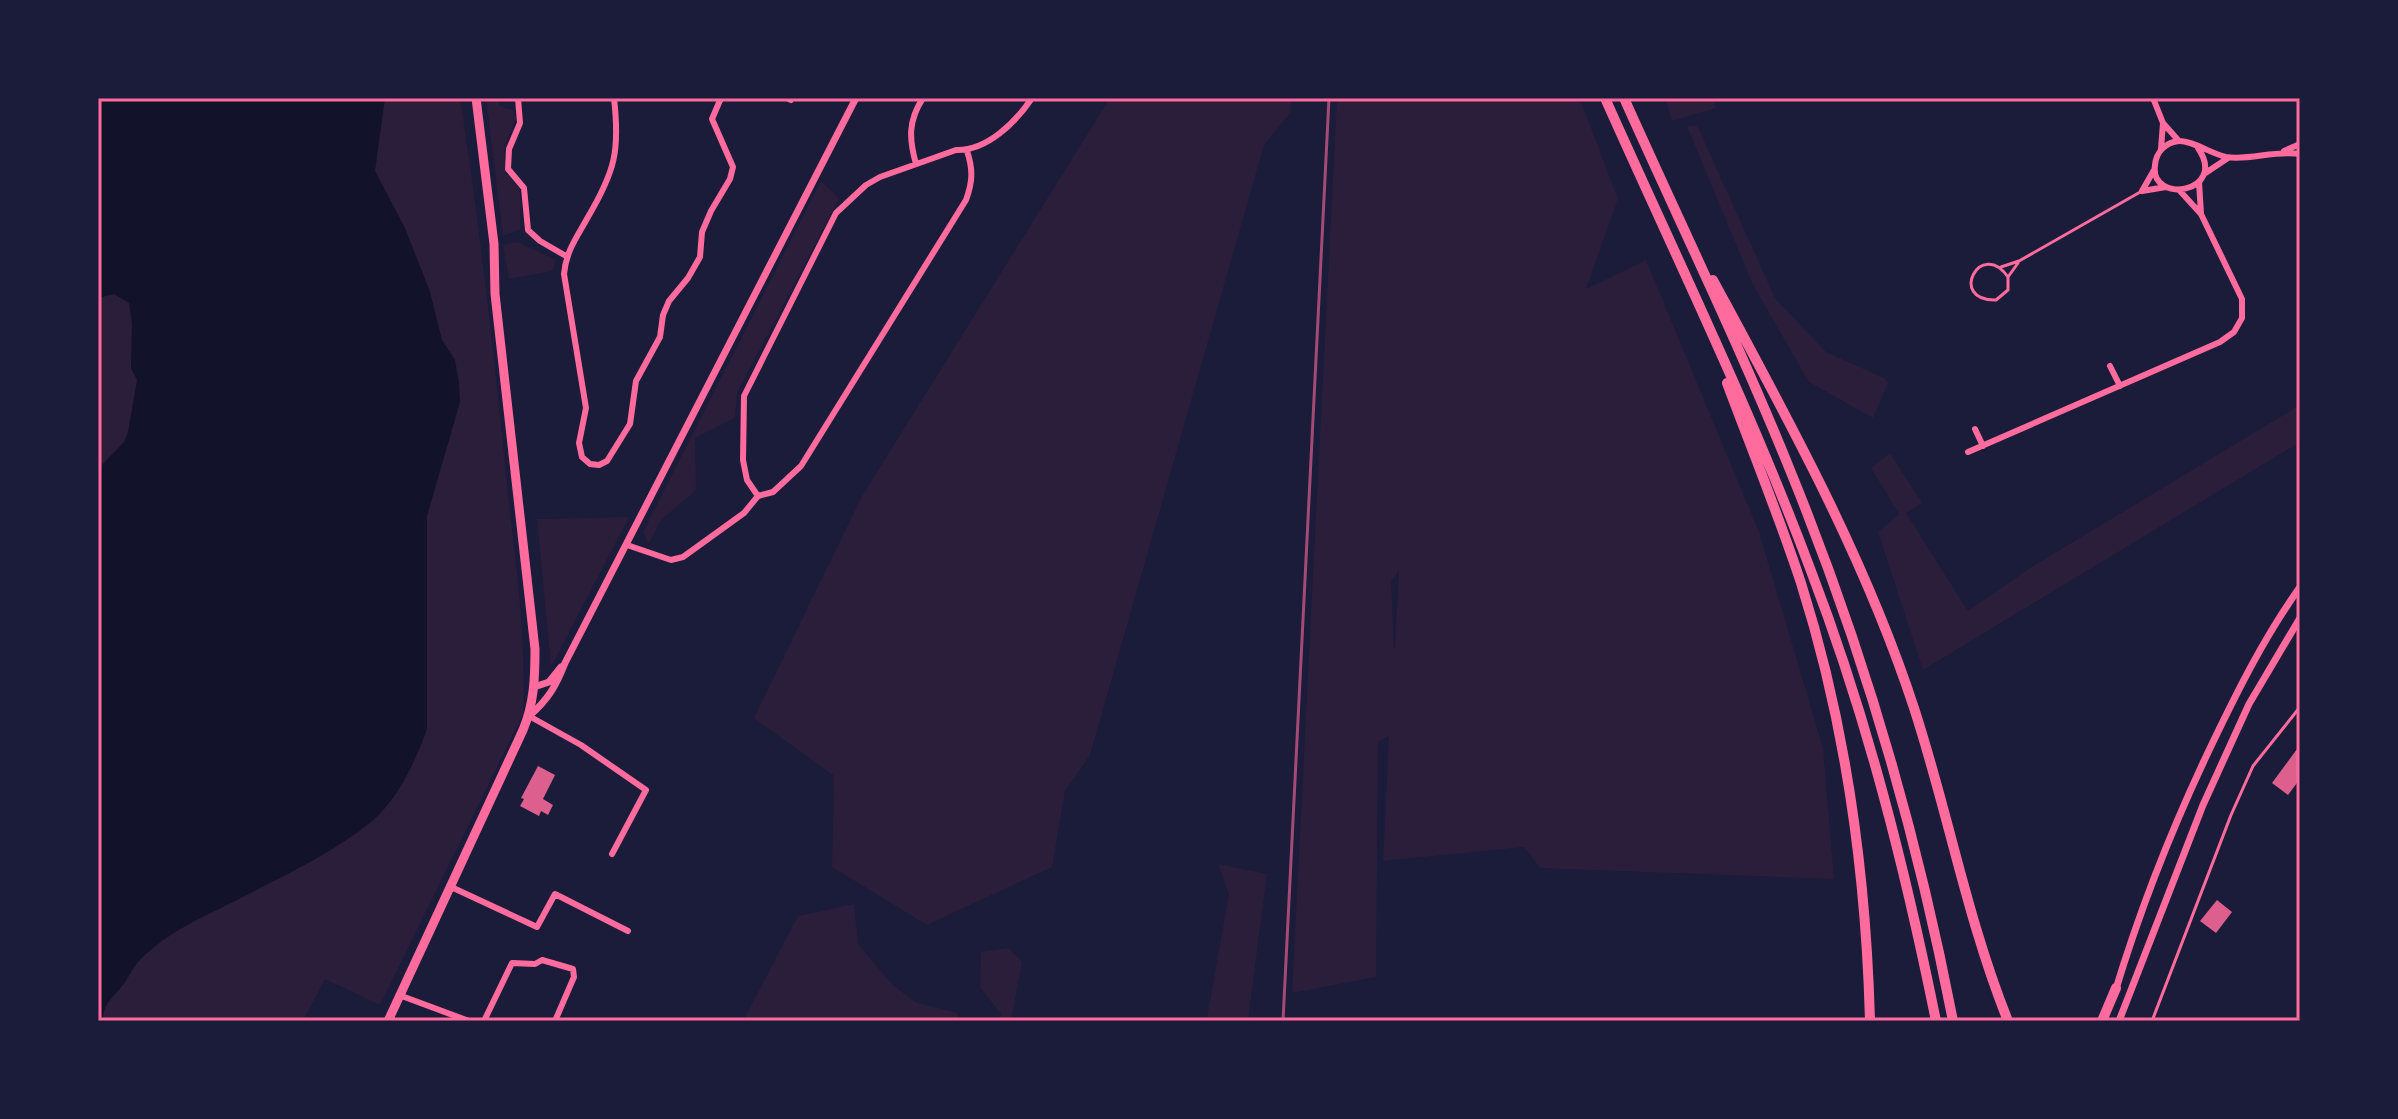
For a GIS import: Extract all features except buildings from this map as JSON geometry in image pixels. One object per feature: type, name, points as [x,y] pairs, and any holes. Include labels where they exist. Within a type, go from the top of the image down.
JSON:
[{"type":"highway","points":[[1605,98],[1777,484],[1840,652],[1894,834],[1936,1021]]},
{"type":"highway","points":[[1624,98],[1792,473],[1852,635],[1874,700],[1911,832],[1953,1021]]},
{"type":"highway","points":[[1670,201],[1813,470],[1875,603],[1914,709],[1968,904],[2008,1021]]},
{"type":"highway","points":[[1687,281],[1792,558],[1829,686],[1860,859],[1869,958],[1870,1021]]},
{"type":"highway","points":[[2104,1021],[2116,988]]},
{"type":"main road","points":[[388,1021],[529,716],[534,687],[535,649],[495,294],[490,200],[476,98]]},
{"type":"street","points":[[518,98],[520,123],[509,149],[508,169],[524,188],[528,230],[566,256]]},
{"type":"street","points":[[614,98],[618,145],[612,173],[566,256],[564,274],[586,408],[579,443],[582,457],[590,464],[599,465],[607,461],[630,424],[636,381],[660,337],[663,315],[669,301],[700,257],[702,232],[730,179],[733,167],[712,119],[721,98]]},
{"type":"street","points":[[612,854],[646,790],[581,745],[529,716],[551,695],[856,98]]},
{"type":"street","points":[[916,164],[910,128],[923,98]]},
{"type":"street","points":[[758,496],[747,480],[743,460],[744,396],[836,213],[866,185],[880,177],[956,150],[967,151],[1006,128],[1032,98]]},
{"type":"street","points":[[2153,98],[2163,123],[2178,140]]},
{"type":"street","points":[[2142,191],[2161,149],[2163,123]]},
{"type":"street","points":[[2161,149],[2178,140],[2187,141],[2228,158],[2284,151],[2300,144]]},
{"type":"street","points":[[2198,148],[2205,160],[2204,174]]},
{"type":"street","points":[[627,545],[671,560],[683,557],[744,513],[758,496],[773,492],[801,466],[966,200],[973,169],[967,151]]},
{"type":"street","points":[[2284,151],[2300,154]]},
{"type":"street","points":[[2180,191],[2191,188],[2204,174],[2228,158]]},
{"type":"street","points":[[2154,170],[2167,187]]},
{"type":"street","points":[[2199,182],[2201,214]]},
{"type":"street","points":[[1968,452],[2220,342],[2234,332],[2242,318],[2242,299],[2201,214],[2180,191],[2167,187],[2142,191]]},
{"type":"street","points":[[2110,366],[2120,386]]},
{"type":"street","points":[[1975,429],[1983,446]]},
{"type":"street","points":[[2116,988],[2153,878],[2187,796],[2254,658],[2300,587]]},
{"type":"street","points":[[2119,1021],[2203,805],[2249,704],[2300,618]]},
{"type":"street","points":[[534,687],[549,682],[565,663]]},
{"type":"street","points":[[449,886],[537,927],[555,894],[628,931]]},
{"type":"street","points":[[484,1021],[512,963],[535,964],[542,960],[573,969],[574,977],[555,1021]]},
{"type":"street","points":[[399,995],[469,1021]]},
{"type":"lane","points":[[2019,261],[2008,277],[2008,290],[1996,300],[1983,301],[1974,293],[1970,283],[1972,274],[1984,264],[2001,267],[2019,261],[2142,191]]},
{"type":"lane","points":[[2001,267],[2008,277]]},
{"type":"lane","points":[[2152,1021],[2231,815],[2253,766],[2300,707]]},
{"type":"shaded area","points":[[98,98],[460,98],[486,291],[517,570],[522,627],[523,714],[380,1005],[325,979],[303,1021],[98,1021]]},
{"type":"shaded area","points":[[98,98],[385,98],[375,171],[405,228],[430,292],[442,340],[455,360],[460,402],[427,516],[427,729],[405,779],[390,802],[371,822],[339,845],[184,927],[150,950],[109,1002],[103,1021],[98,1021],[98,469],[124,442],[137,380],[131,368],[129,303],[114,294],[102,297],[98,303]]},
{"type":"shaded area","points":[[486,98],[499,98],[499,106],[513,110],[516,118],[504,149],[505,173],[519,188],[521,229],[503,236]]},
{"type":"shaded area","points":[[1110,98],[1292,98],[1290,113],[1264,145],[1090,755],[1065,791],[1052,867],[927,925],[832,867],[834,776],[754,718],[862,496]]},
{"type":"shaded area","points":[[1337,98],[1571,98],[1582,104],[1618,199],[1586,289],[1646,260],[1759,532],[1823,748],[1834,879],[1540,868],[1524,847],[1383,861],[1389,736],[1378,742],[1376,977],[1292,993]],"holes":[[[1399,570],[1395,649],[1391,582]]]},
{"type":"shaded area","points":[[1665,98],[1713,98],[1716,108],[1672,121]]},
{"type":"shaded area","points":[[1697,125],[1775,298],[1826,352],[1884,378],[1888,383],[1873,418],[1809,382],[1752,283],[1687,126]]},
{"type":"shaded area","points":[[821,181],[839,199],[737,393],[735,418],[695,438],[696,490],[660,521],[649,544],[643,532]]},
{"type":"shaded area","points":[[518,242],[556,260],[552,271],[509,279],[503,245]]},
{"type":"shaded area","points":[[2300,405],[2300,442],[1923,670],[1878,532],[1899,514],[1871,468],[1890,453],[1922,503],[1906,513],[1968,611],[2030,568]]},
{"type":"shaded area","points":[[629,517],[551,667],[537,519]]},
{"type":"shaded area","points":[[1218,864],[1267,874],[1248,1021],[1208,1021],[1207,1018],[1229,894]]},
{"type":"shaded area","points":[[854,904],[858,944],[892,984],[915,1002],[957,1013],[959,1021],[743,1021],[798,916]]},
{"type":"shaded area","points":[[1009,948],[1022,962],[1011,1021],[1000,1021],[1001,1014],[980,987],[981,952]]},
{"type":"railway","points":[[1283,1021],[1329,98]]}]
